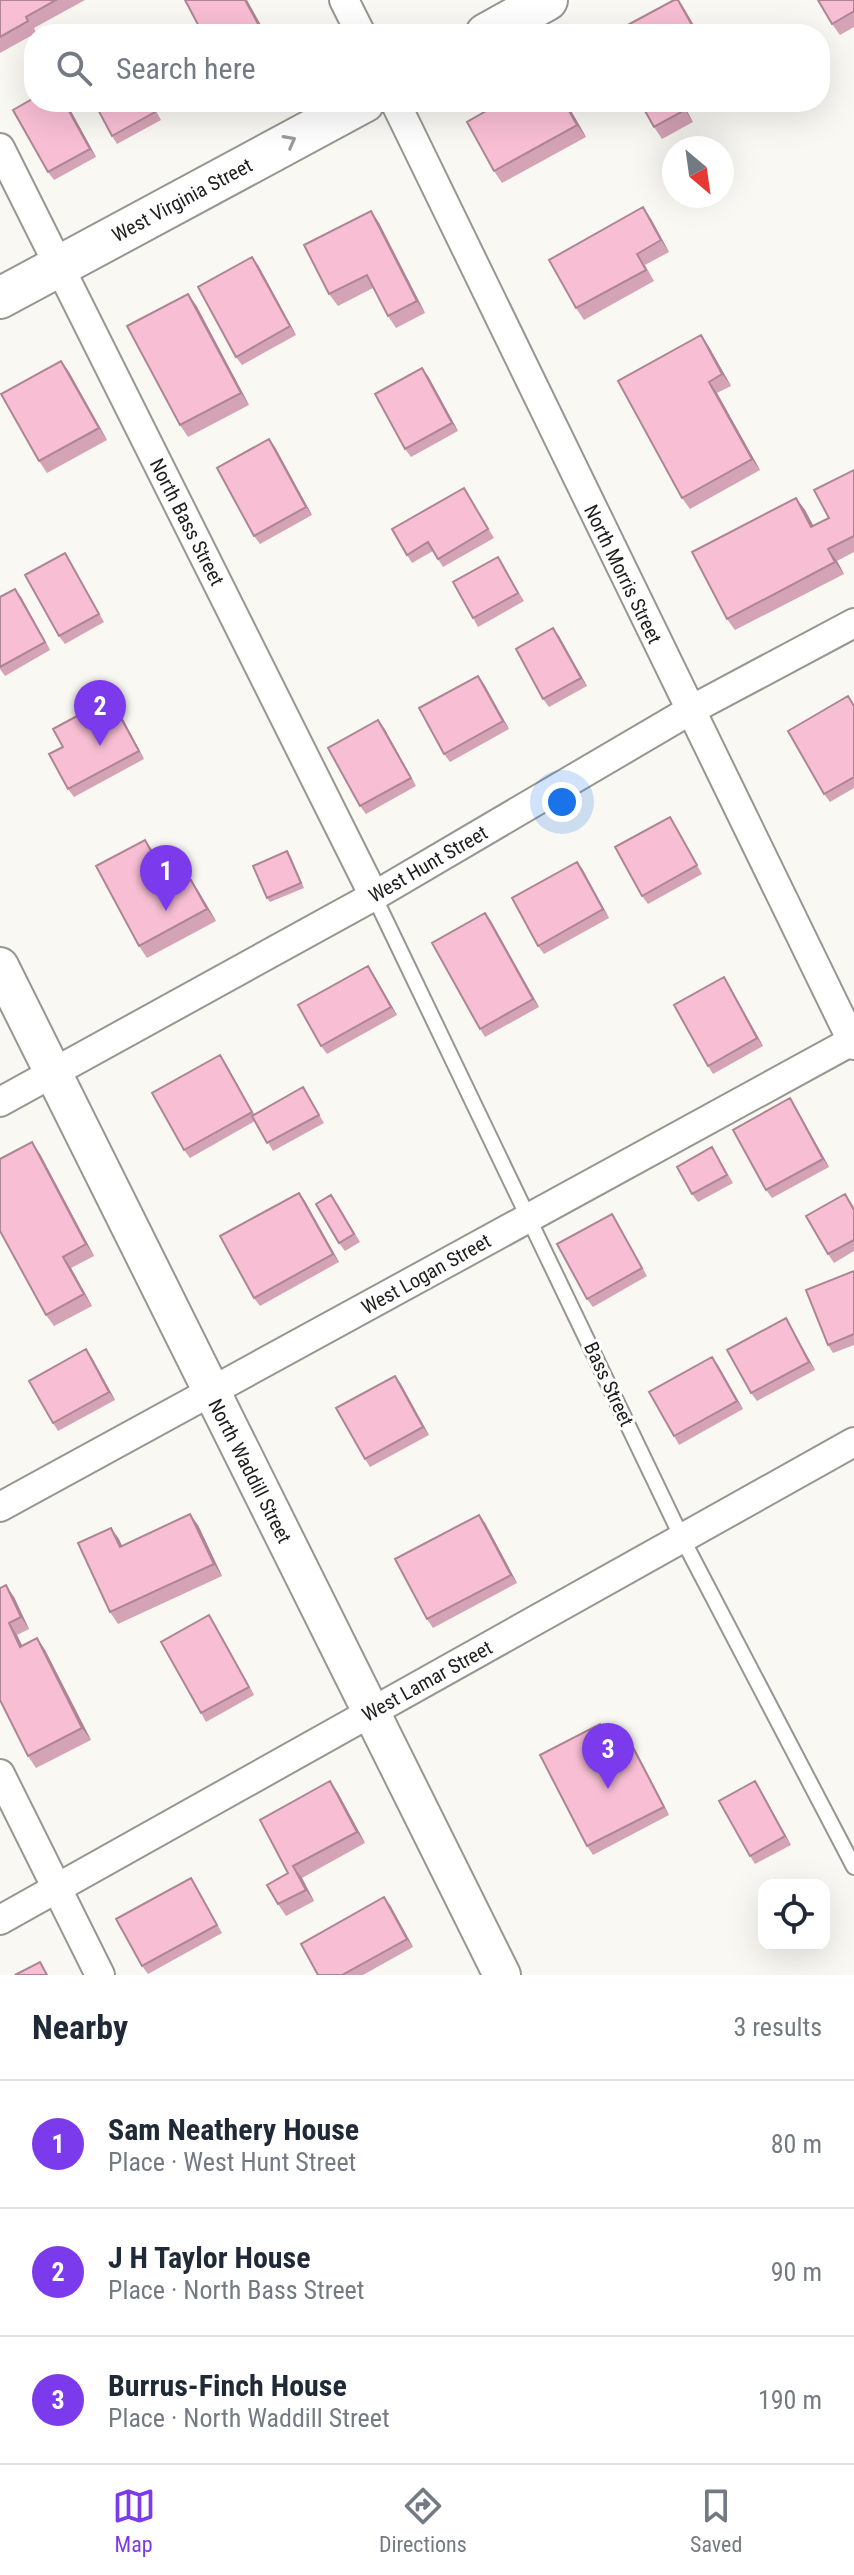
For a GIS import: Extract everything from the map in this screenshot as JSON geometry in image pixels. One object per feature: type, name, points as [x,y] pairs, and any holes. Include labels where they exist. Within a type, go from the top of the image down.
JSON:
[{"type":"main road","points":[[504,24],[547,0]]},
{"type":"main road","name":"West Virginia Street","points":[[0,298],[345,112]]},
{"type":"street","points":[[344,0],[356,24]]},
{"type":"street","name":"North Morris Street","points":[[400,112],[853,1043]]},
{"type":"street","name":"North Bass Street","points":[[0,148],[374,896]]},
{"type":"street","name":"West Hunt Street","points":[[0,1102],[374,896],[689,711],[854,623]]},
{"type":"street","name":"North Waddill Street","points":[[0,966],[502,1975]]},
{"type":"street","name":"West Logan Street","points":[[0,1507],[853,1043]]},
{"type":"street","name":"West Lamar Street","points":[[0,1920],[854,1442]]},
{"type":"street","points":[[0,1774],[100,1975]]},
{"type":"lane","name":"Bass Street","points":[[374,896],[682,1538],[854,1867]]},
{"type":"building","points":[[0,0],[56,0],[0,37]]},
{"type":"building","points":[[185,0],[245,0],[258,24],[198,24]]},
{"type":"building","points":[[678,0],[691,24],[630,24]]},
{"type":"building","points":[[818,0],[854,0],[854,11],[832,24]]},
{"type":"building","points":[[24,104],[24,112],[70,112],[90,149],[48,172],[13,110]]},
{"type":"building","points":[[99,112],[155,112],[112,136]]},
{"type":"building","points":[[484,112],[570,112],[577,125],[494,171],[467,122]]},
{"type":"building","points":[[646,112],[681,112],[654,127]]},
{"type":"building","points":[[643,207],[661,240],[637,254],[646,270],[576,308],[549,260]]},
{"type":"building","points":[[371,211],[417,301],[388,316],[367,275],[329,294],[304,245]]},
{"type":"building","points":[[252,257],[290,326],[236,357],[198,287]]},
{"type":"building","points":[[188,294],[241,393],[180,425],[127,326]]},
{"type":"building","points":[[701,335],[722,374],[709,382],[752,459],[682,498],[618,381]]},
{"type":"building","points":[[61,361],[99,428],[39,461],[1,394]]},
{"type":"building","points":[[422,368],[452,423],[405,449],[375,394]]},
{"type":"building","points":[[269,439],[306,507],[254,536],[217,468]]},
{"type":"building","points":[[854,470],[854,536],[828,549],[835,562],[727,619],[692,552],[796,498],[811,527],[829,518],[814,490]]},
{"type":"building","points":[[464,488],[488,529],[438,559],[428,542],[407,555],[392,529]]},
{"type":"building","points":[[65,553],[99,614],[59,636],[25,575]]},
{"type":"building","points":[[498,557],[518,593],[473,618],[453,582]]},
{"type":"building","points":[[15,589],[45,642],[0,667],[0,597]]},
{"type":"building","points":[[553,628],[581,678],[543,699],[516,649]]},
{"type":"building","points":[[478,676],[503,721],[444,754],[419,708]]},
{"type":"building","points":[[848,696],[854,706],[854,777],[824,794],[788,731]]},
{"type":"building","points":[[110,698],[139,751],[68,789],[49,754],[63,747],[53,729]]},
{"type":"building","points":[[378,720],[411,778],[360,806],[328,748]]},
{"type":"building","points":[[670,817],[697,865],[642,896],[615,847]]},
{"type":"building","points":[[145,840],[172,890],[191,880],[207,909],[139,946],[96,866]]},
{"type":"building","points":[[287,851],[301,883],[267,898],[253,866]]},
{"type":"building","points":[[577,862],[603,909],[538,946],[512,898]]},
{"type":"building","points":[[485,913],[533,999],[480,1029],[432,943]]},
{"type":"building","points":[[368,966],[391,1007],[321,1046],[298,1005]]},
{"type":"building","points":[[724,977],[757,1038],[708,1066],[674,1005]]},
{"type":"building","points":[[220,1055],[252,1112],[184,1150],[152,1093]]},
{"type":"building","points":[[303,1087],[319,1115],[267,1143],[252,1116]]},
{"type":"building","points":[[790,1098],[823,1159],[766,1190],[733,1130]]},
{"type":"building","points":[[32,1142],[86,1244],[63,1257],[84,1294],[46,1315],[0,1231],[0,1159]]},
{"type":"building","points":[[712,1147],[727,1175],[692,1194],[677,1167]]},
{"type":"building","points":[[299,1193],[333,1254],[254,1298],[220,1236]]},
{"type":"building","points":[[845,1194],[854,1210],[854,1240],[828,1254],[806,1216]]},
{"type":"building","points":[[331,1195],[354,1234],[339,1243],[316,1204]]},
{"type":"building","points":[[612,1214],[642,1268],[587,1299],[557,1244]]},
{"type":"building","points":[[854,1271],[854,1334],[828,1345],[806,1290]]},
{"type":"building","points":[[786,1318],[809,1362],[751,1393],[727,1350]]},
{"type":"building","points":[[86,1349],[109,1392],[53,1423],[29,1381]]},
{"type":"building","points":[[712,1357],[737,1401],[674,1436],[649,1392]]},
{"type":"building","points":[[395,1376],[423,1427],[365,1459],[336,1408]]},
{"type":"building","points":[[190,1514],[214,1564],[110,1612],[78,1543],[111,1528],[120,1547]]},
{"type":"building","points":[[479,1515],[511,1575],[427,1619],[395,1559]]},
{"type":"building","points":[[6,1585],[21,1617],[9,1623],[20,1647],[37,1638],[82,1728],[28,1756],[0,1700],[0,1588]]},
{"type":"building","points":[[209,1615],[249,1687],[201,1713],[161,1642]]},
{"type":"building","points":[[600,1724],[609,1742],[626,1734],[664,1807],[587,1846],[540,1755]]},
{"type":"building","points":[[330,1781],[357,1832],[293,1866],[306,1890],[278,1904],[267,1885],[288,1873],[260,1820]]},
{"type":"building","points":[[755,1781],[785,1836],[750,1856],[719,1801]]},
{"type":"building","points":[[191,1878],[217,1925],[142,1966],[116,1919]]},
{"type":"building","points":[[384,1897],[407,1939],[342,1975],[318,1975],[301,1944]]},
{"type":"building","points":[[40,1962],[47,1975],[15,1975]]},
{"type":"place","name":"J H Taylor House","points":[[100,746]]},
{"type":"place","name":"Sam Neathery House","points":[[166,911]]},
{"type":"place","name":"Burrus-Finch House","points":[[608,1789]]}]
